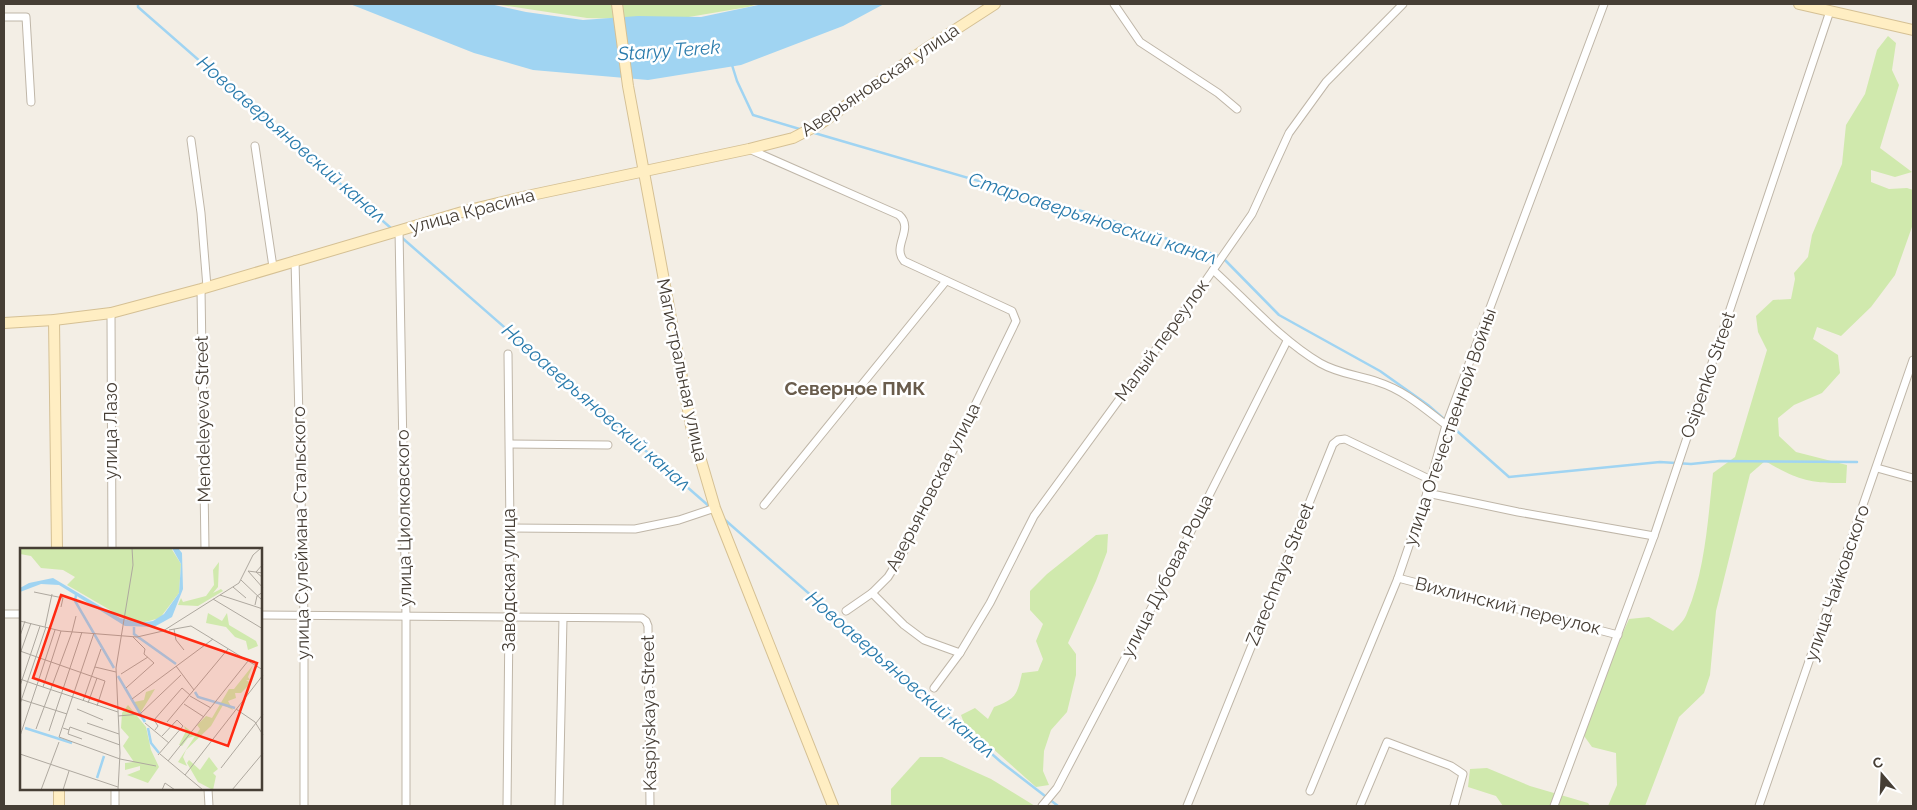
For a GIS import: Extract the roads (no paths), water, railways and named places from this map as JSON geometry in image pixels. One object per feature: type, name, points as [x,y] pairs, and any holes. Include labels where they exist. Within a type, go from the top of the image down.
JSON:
[{"type":"street","name":"Аверьяновская улица","points":[[644,171],[792,138],[820,124],[927,48],[995,4]]},
{"type":"street","points":[[1114,4],[1140,42],[1218,93],[1236,109]]},
{"type":"street","name":"Малый переулок","points":[[934,688],[960,653],[990,602],[1034,516],[1214,270],[1252,214],[1289,133],[1326,82],[1403,4]]},
{"type":"street","name":"улица Отечественной Войны","points":[[1310,791],[1398,578],[1427,493],[1446,424],[1604,4]]},
{"type":"street","points":[[1799,4],[1913,30]]},
{"type":"street","name":"Магистральная улица","points":[[617,6],[628,86],[691,426],[715,508],[833,806]]},
{"type":"street","name":"Osipenko Street","points":[[1554,806],[1654,536],[1830,10]]},
{"type":"street","points":[[4,17],[26,17],[31,102]]},
{"type":"street","points":[[191,140],[202,213],[204,288]]},
{"type":"street","points":[[255,146],[273,267]]},
{"type":"street","points":[[748,149],[899,215],[904,220],[906,227],[899,250],[900,256],[904,261],[946,281],[764,505]]},
{"type":"street","name":"улица Красина","points":[[4,323],[54,320],[111,313],[204,288],[399,230],[527,196],[644,171]]},
{"type":"street","name":"улица Циолковского","points":[[399,230],[406,617],[406,806]]},
{"type":"street","name":"улица Сулеймана Стальского","points":[[295,260],[304,616],[304,806]]},
{"type":"street","points":[[1214,270],[1287,341],[1320,363],[1334,371],[1377,381],[1394,388],[1446,424]]},
{"type":"street","name":"Аверьяновская улица","points":[[846,611],[872,593],[888,577],[903,553],[1016,321],[1012,312],[946,281]]},
{"type":"street","name":"Mendeleyeva Street","points":[[204,288],[205,548]]},
{"type":"street","name":"улица Лазо","points":[[111,313],[112,548]]},
{"type":"street","points":[[54,320],[57,548]]},
{"type":"street","name":"улица Дубовая Роща","points":[[1042,806],[1057,788],[1287,341]]},
{"type":"street","name":"Заводская улица","points":[[507,806],[510,528],[508,354]]},
{"type":"street","name":"улица Чайковского","points":[[1759,806],[1913,360]]},
{"type":"street","name":"Zarechnaya Street","points":[[1186,806],[1333,444],[1338,440],[1345,440],[1431,480]]},
{"type":"street","points":[[510,444],[608,445]]},
{"type":"street","points":[[1877,468],[1913,478]]},
{"type":"street","points":[[1427,493],[1518,512],[1654,536]]},
{"type":"street","points":[[510,528],[635,529],[679,520],[715,508]]},
{"type":"street","name":"Вихлинский переулок","points":[[1398,578],[1618,635]]},
{"type":"street","points":[[872,593],[904,624],[924,640],[960,653]]},
{"type":"street","points":[[4,614],[20,614]]},
{"type":"street","points":[[262,616],[563,618],[559,806]]},
{"type":"street","name":"Kaspiyskaya Street","points":[[563,618],[642,618],[646,621],[648,626],[650,806]]},
{"type":"street","points":[[1360,806],[1387,742],[1451,766],[1463,774],[1455,804]]},
{"type":"street","points":[[59,790],[59,806]]},
{"type":"street","points":[[114,790],[115,806]]},
{"type":"street","points":[[208,790],[208,806]]},
{"type":"water","name":"Staryy Terek","points":[[350,4],[490,4],[526,12],[583,20],[638,16],[701,17],[763,4],[884,4],[843,26],[741,65],[648,80],[533,70],[474,53]]},
{"type":"waterway","name":"Новоаверьяновский канал","points":[[138,4],[138,7],[392,229]]},
{"type":"waterway","name":"Староаверьяновский канал","points":[[732,65],[737,81],[753,115],[803,130]]},
{"type":"waterway","name":"Староаверьяновский канал","points":[[811,132],[1095,215],[1222,257],[1279,315],[1380,371],[1428,405],[1444,419]]},
{"type":"waterway","name":"Новоаверьяновский канал","points":[[400,236],[710,507]]},
{"type":"waterway","name":"Староаверьяновский канал","points":[[1448,423],[1509,477],[1660,462],[1691,464],[1720,461],[1857,462]]},
{"type":"waterway","name":"Новоаверьяновский канал","points":[[724,519],[1001,762],[1058,806]]},
{"type":"district","name":"Северное ПМК","points":[[855,388]]}]
